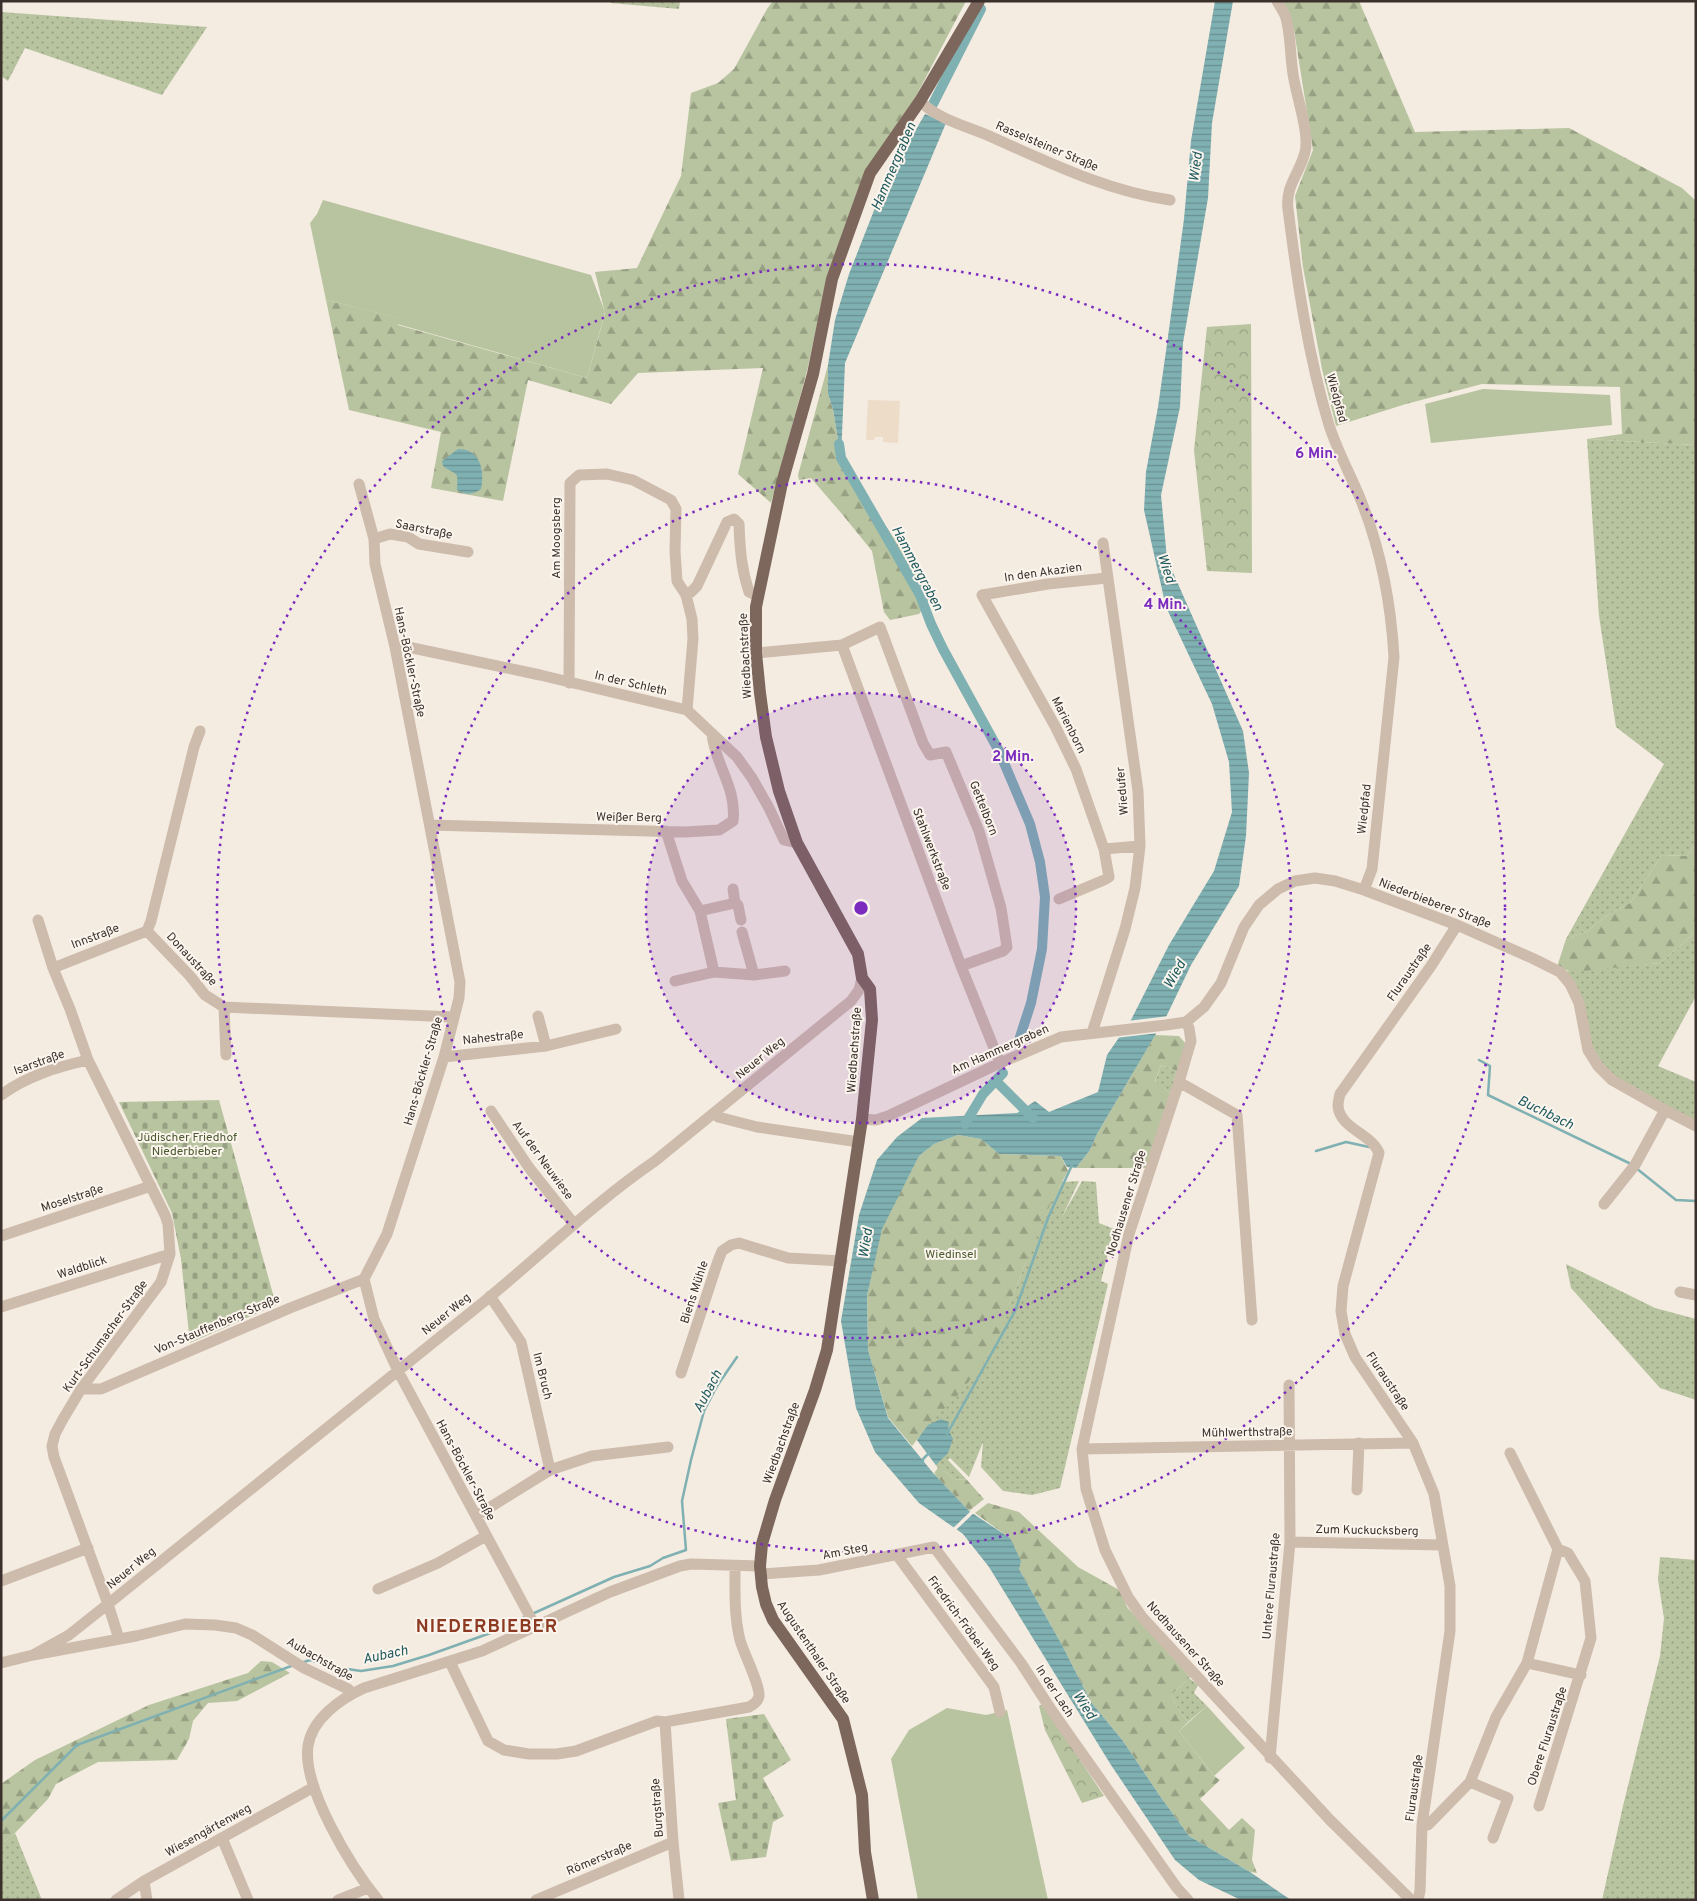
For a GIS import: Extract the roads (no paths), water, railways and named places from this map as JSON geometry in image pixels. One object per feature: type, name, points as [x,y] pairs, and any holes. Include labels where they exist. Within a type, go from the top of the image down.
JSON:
[{"type":"main road","name":"Wiedbachstraße","points":[[760,1570],[762,1544],[775,1500],[815,1390],[826,1350],[842,1261],[859,1142],[872,1020],[870,989],[862,978],[858,954],[797,843],[779,791],[766,737],[756,654],[756,607],[782,483],[813,374],[832,279],[870,174],[920,100],[979,1]]},
{"type":"main road","name":"Augustenthaler Straße","points":[[760,1570],[766,1604],[773,1620],[843,1719],[862,1794],[865,1852],[873,1900]]},
{"type":"street","name":"Wiedpfad","points":[[1277,1],[1286,16],[1291,43],[1292,72],[1306,140],[1305,153],[1292,180],[1287,199],[1295,266],[1315,370],[1329,426],[1366,514],[1380,565],[1393,634],[1394,657],[1372,869],[1364,890]]},
{"type":"street","name":"Rasselsteiner Straße","points":[[920,100],[927,108],[952,120],[1091,180],[1131,192],[1170,200]]},
{"type":"street","name":"Am Moogsberg","points":[[569,683],[570,483],[579,475],[607,474],[633,480],[671,500],[676,509],[675,550],[677,581],[686,595],[692,619],[693,639],[687,710]]},
{"type":"street","name":"Hans-Böckler-Straße","points":[[360,484],[374,539],[375,564],[395,647],[460,982],[459,998],[444,1056],[387,1234],[364,1280],[374,1319],[398,1371],[531,1618]]},
{"type":"street","points":[[686,595],[697,586],[727,522],[734,519],[739,524],[741,564],[745,580],[749,592],[758,596]]},
{"type":"street","name":"Saarstraße","points":[[374,539],[390,534],[408,537],[419,544],[468,552]]},
{"type":"street","name":"Wiedufer","points":[[1092,1033],[1125,929],[1135,888],[1140,846],[1138,791],[1103,543]]},
{"type":"street","name":"In den Akazien","points":[[982,595],[1048,584],[1108,578]]},
{"type":"street","name":"Marienborn","points":[[982,595],[1055,726],[1076,769],[1104,850],[1109,877],[1059,899]]},
{"type":"street","name":"Gettelborn","points":[[842,644],[880,628],[923,743],[930,754],[946,752],[979,831],[1001,908],[1007,947],[1003,951],[961,966]]},
{"type":"street","points":[[756,654],[842,644]]},
{"type":"street","name":"Stahlwerkstraße","points":[[842,644],[961,966],[1000,1063]]},
{"type":"street","name":"In der Schleth","points":[[395,647],[408,647],[687,710]]},
{"type":"street","points":[[687,710],[736,757],[752,778],[770,808],[784,840],[797,843]]},
{"type":"street","name":"Donaustraße","points":[[200,731],[194,747],[147,931],[190,976],[205,995],[224,1007]]},
{"type":"street","name":"Weißer Berg","points":[[430,825],[613,831],[704,832],[719,830],[733,821],[733,804],[728,780],[713,744],[712,734]]},
{"type":"street","points":[[666,831],[682,881],[700,910],[714,972]]},
{"type":"street","points":[[1104,850],[1140,846]]},
{"type":"street","name":"Niederbieberer Straße","points":[[1186,1022],[1204,1007],[1221,983],[1244,927],[1259,905],[1271,894],[1295,881],[1315,878],[1335,881],[1456,925],[1560,972],[1570,984],[1579,1003],[1588,1050],[1598,1066],[1612,1080],[1696,1126]]},
{"type":"street","points":[[733,889],[735,903],[738,905],[741,920]]},
{"type":"street","points":[[700,910],[735,903]]},
{"type":"street","name":"Kurt-Schumacher-Straße","points":[[38,920],[53,968],[88,1060],[168,1224],[170,1254],[161,1282],[81,1390],[55,1434],[52,1446],[54,1457],[108,1604]]},
{"type":"street","name":"Fluraustraße","points":[[1418,1900],[1420,1891],[1422,1825],[1450,1631],[1450,1586],[1434,1494],[1413,1443],[1355,1357],[1345,1334],[1341,1311],[1343,1286],[1378,1153],[1376,1146],[1355,1131],[1344,1120],[1338,1107],[1340,1094],[1431,966],[1456,925]]},
{"type":"street","name":"Innstraße","points":[[53,968],[147,931]]},
{"type":"street","points":[[742,932],[754,975]]},
{"type":"street","points":[[674,980],[714,972],[754,975],[785,971]]},
{"type":"street","name":"Neuer Weg","points":[[32,1655],[69,1635],[398,1371],[574,1224],[715,1113],[851,1001],[858,990],[862,978]]},
{"type":"street","points":[[226,1055],[224,1007],[453,1017]]},
{"type":"street","name":"Nahestraße","points":[[538,1016],[546,1046]]},
{"type":"street","name":"Am Hammergraben","points":[[862,1119],[876,1120],[888,1116],[1000,1063],[1061,1037],[1186,1022]]},
{"type":"street","name":"Nodhausener Straße","points":[[1186,1022],[1191,1040],[1129,1234],[1082,1449],[1086,1489],[1105,1550],[1128,1597],[1142,1617],[1270,1758],[1411,1900]]},
{"type":"street","name":"Nahestraße","points":[[444,1056],[546,1046],[616,1029]]},
{"type":"street","name":"Isarstraße","points":[[1,1094],[17,1083],[38,1074],[88,1060]]},
{"type":"street","points":[[1179,1082],[1237,1115],[1252,1320]]},
{"type":"street","points":[[1604,1204],[1635,1166],[1665,1110]]},
{"type":"street","name":"Auf der Neuwiese","points":[[491,1111],[530,1169],[574,1224]]},
{"type":"street","points":[[715,1113],[718,1117],[757,1127],[859,1142]]},
{"type":"street","name":"Moselstraße","points":[[1,1236],[151,1186]]},
{"type":"street","name":"Biens Mühle","points":[[681,1373],[722,1251],[731,1245],[740,1243],[788,1258],[842,1261]]},
{"type":"street","name":"Waldblick","points":[[1,1307],[170,1254]]},
{"type":"street","name":"Von-Stauffenberg-Straße","points":[[81,1390],[101,1389],[293,1306],[364,1280]]},
{"type":"street","points":[[1680,1292],[1696,1295]]},
{"type":"street","name":"Im Bruch","points":[[490,1296],[521,1342],[550,1470]]},
{"type":"street","name":"Untere Fluraustraße","points":[[1270,1758],[1290,1542],[1288,1385]]},
{"type":"street","points":[[1357,1490],[1359,1443]]},
{"type":"street","name":"Mühlwerthstraße","points":[[1082,1449],[1413,1443]]},
{"type":"street","points":[[476,1516],[550,1470],[592,1456],[668,1447]]},
{"type":"street","name":"Obere Fluraustraße","points":[[1510,1453],[1558,1549],[1568,1553],[1585,1581],[1591,1638],[1539,1806]]},
{"type":"street","points":[[378,1589],[438,1563],[486,1536]]},
{"type":"street","name":"Zum Kuckucksberg","points":[[1290,1542],[1443,1545]]},
{"type":"street","name":"Am Steg","points":[[760,1570],[818,1570],[934,1547]]},
{"type":"street","name":"In der Lach","points":[[934,1547],[1014,1653],[1176,1888],[1188,1900]]},
{"type":"street","points":[[1,1581],[88,1548]]},
{"type":"street","points":[[1422,1825],[1428,1825],[1470,1782],[1496,1717],[1527,1663],[1558,1549]]},
{"type":"street","name":"Friedrich-Fröbel-Weg","points":[[897,1555],[994,1687],[1000,1712]]},
{"type":"street","name":"Aubachstraße","points":[[1,1663],[185,1624],[214,1625],[236,1628],[252,1635],[304,1668],[348,1689],[352,1693],[385,1680],[482,1651],[531,1618],[680,1566],[691,1564],[735,1566],[760,1570]]},
{"type":"street","points":[[450,1662],[488,1741],[504,1750],[547,1754],[576,1751],[661,1722],[749,1707],[756,1703],[759,1698],[740,1640],[734,1602],[735,1566]]},
{"type":"street","points":[[108,1604],[119,1639]]},
{"type":"street","name":"Obere Fluraustraße","points":[[1527,1663],[1581,1675]]},
{"type":"street","points":[[352,1693],[325,1714],[314,1728],[308,1746],[309,1769],[314,1787],[338,1839],[368,1888],[378,1900]]},
{"type":"street","name":"Burgstraße","points":[[661,1722],[679,1900]]},
{"type":"street","points":[[1470,1782],[1508,1798],[1493,1838]]},
{"type":"street","name":"Wiesengärtenweg","points":[[116,1900],[144,1881],[314,1787]]},
{"type":"street","points":[[222,1838],[248,1900]]},
{"type":"street","name":"Römerstraße","points":[[536,1900],[548,1897],[673,1842]]},
{"type":"street","points":[[144,1881],[147,1900]]},
{"type":"street","points":[[338,1900],[368,1888]]},
{"type":"water","points":[[1215,1],[1233,1],[1212,123],[1208,198],[1183,343],[1180,407],[1161,495],[1167,559],[1243,731],[1249,773],[1246,836],[1239,886],[1191,965],[1167,1015],[1097,1134],[1090,1150],[1076,1168],[1067,1167],[1061,1156],[999,1154],[981,1139],[958,1135],[934,1144],[919,1156],[882,1229],[867,1296],[868,1350],[888,1418],[934,1474],[969,1511],[1010,1538],[1021,1561],[1019,1569],[1062,1645],[1091,1702],[1123,1741],[1189,1836],[1250,1872],[1291,1900],[1241,1900],[1199,1880],[1175,1860],[1111,1765],[989,1567],[963,1534],[919,1503],[875,1452],[856,1408],[841,1321],[859,1215],[877,1160],[897,1137],[922,1118],[1017,1113],[1035,1101],[1049,1112],[1098,1092],[1107,1055],[1131,1020],[1169,945],[1214,871],[1232,812],[1229,762],[1212,704],[1166,607],[1144,510],[1146,472],[1158,407],[1184,219],[1191,141]]},
{"type":"water","name":"Hammergraben","points":[[925,114],[946,123],[845,363],[841,458],[833,409],[828,394],[828,365],[835,320],[849,274],[884,185]]},
{"type":"water","points":[[458,449],[471,453],[479,462],[482,482],[481,489],[475,492],[463,493],[457,490],[456,474],[443,466],[442,461]]},
{"type":"water","points":[[941,1419],[949,1422],[948,1429],[953,1439],[948,1453],[936,1465],[917,1440],[928,1425]]},
{"type":"waterway","name":"Hammergraben","points":[[933,104],[981,9]]},
{"type":"waterway","name":"Hammergraben","points":[[839,444],[841,458],[920,595],[943,649],[999,751],[1030,824],[1040,862],[1045,897],[1042,949],[1031,1003],[1020,1037]]},
{"type":"waterway","name":"Buchbach","points":[[1479,1060],[1490,1066],[1488,1095],[1631,1164]]},
{"type":"waterway","name":"Hammergraben","points":[[965,1124],[983,1094],[1003,1073]]},
{"type":"waterway","points":[[996,1081],[1033,1118]]},
{"type":"waterway","name":"Buchbach","points":[[1316,1151],[1346,1142],[1369,1147]]},
{"type":"waterway","name":"Wied","points":[[947,1434],[1015,1311],[1048,1218],[1072,1165]]},
{"type":"waterway","name":"Buchbach","points":[[1636,1168],[1676,1200],[1696,1201]]},
{"type":"waterway","name":"Aubach","points":[[532,1614],[614,1577],[650,1566],[663,1558],[686,1550],[682,1501],[691,1460],[704,1411],[717,1386],[737,1357]]},
{"type":"waterway","name":"Wied","points":[[923,1461],[930,1452]]},
{"type":"waterway","name":"Aubach","points":[[301,1663],[310,1660],[334,1667],[361,1671],[393,1666],[496,1631],[527,1616]]},
{"type":"waterway","name":"Aubach","points":[[1,1821],[77,1745],[294,1665]]},
{"type":"district","name":"NIEDERBIEBER","points":[[487,1626]]},
{"type":"park label","name":"Jüdischer Friedhof Niederbieber","points":[[187,1144]]},
{"type":"park label","name":"Wiedinsel","points":[[951,1254]]}]
